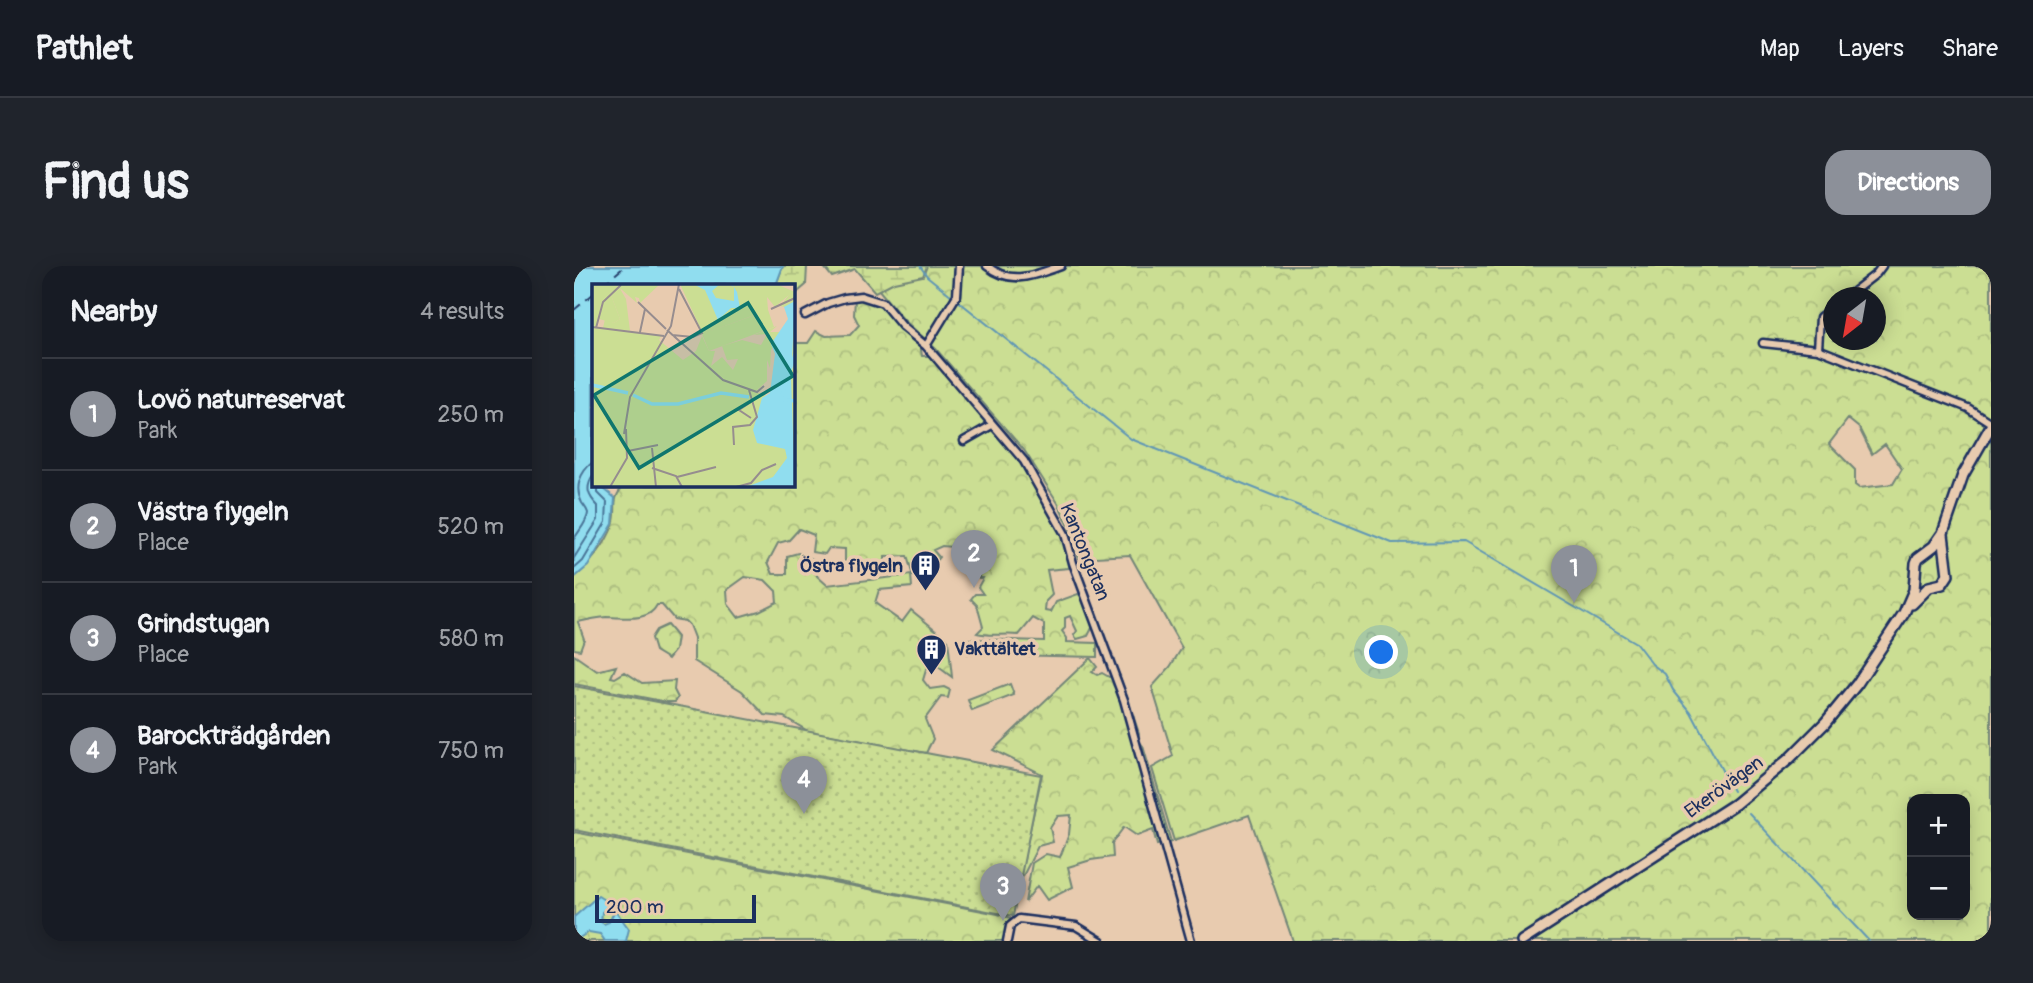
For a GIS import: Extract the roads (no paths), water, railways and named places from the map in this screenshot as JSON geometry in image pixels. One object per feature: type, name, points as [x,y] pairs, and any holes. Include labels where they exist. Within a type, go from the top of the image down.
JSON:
[{"type":"main road","points":[[1903,613],[1914,590],[1918,558],[1928,552],[1943,533],[1963,475],[1991,424]]},
{"type":"main road","points":[[1903,613],[1929,587],[1942,584],[1947,579],[1949,569],[1943,533]]},
{"type":"main road","points":[[1928,552],[1940,554],[1946,559]]},
{"type":"main road","points":[[1915,576],[1929,587]]},
{"type":"main road","name":"Ekerövägen","points":[[1522,941],[1707,823],[1761,783],[1808,742],[1843,703],[1903,613]]},
{"type":"street","points":[[926,346],[955,298],[959,266]]},
{"type":"street","points":[[987,266],[1004,277],[1018,278],[1061,266]]},
{"type":"street","points":[[1859,287],[1882,266]]},
{"type":"street","name":"Kantongatan","points":[[805,316],[828,303],[845,298],[861,296],[883,303],[902,326],[926,346],[1024,461],[1065,534],[1073,563],[1124,700],[1191,941]]},
{"type":"street","points":[[1818,349],[1820,317],[1823,314]]},
{"type":"street","points":[[1763,343],[1818,349],[1968,408],[1991,424]]},
{"type":"street","points":[[964,441],[992,425]]},
{"type":"street","points":[[1007,941],[1010,926],[1019,919],[1076,926],[1101,941]]},
{"type":"water","points":[[582,266],[783,266],[776,284],[592,284],[592,486],[606,486],[604,489],[615,498],[613,524],[588,566],[574,578],[574,274]]},
{"type":"water","points":[[598,896],[609,903],[602,912],[601,922],[609,922],[615,910],[629,929],[626,941],[605,941],[600,934],[589,932],[574,941],[574,917]]},
{"type":"waterway","points":[[920,266],[927,276],[952,296]]},
{"type":"waterway","points":[[957,300],[1131,439],[1392,543],[1464,542],[1636,643],[1652,664],[1665,674],[1673,690],[1691,712],[1733,791]]},
{"type":"waterway","points":[[1749,813],[1869,941]]},
{"type":"place","name":"Västra flygeln","points":[[974,588]]},
{"type":"place","name":"Östra flygeln","points":[[926,593]]},
{"type":"place","name":"Lovö naturreservat","points":[[1574,603]]},
{"type":"place","name":"Vakttältet","points":[[931,676]]},
{"type":"place","name":"Barockträdgården","points":[[804,814]]},
{"type":"place","name":"Grindstugan","points":[[1003,921]]}]
